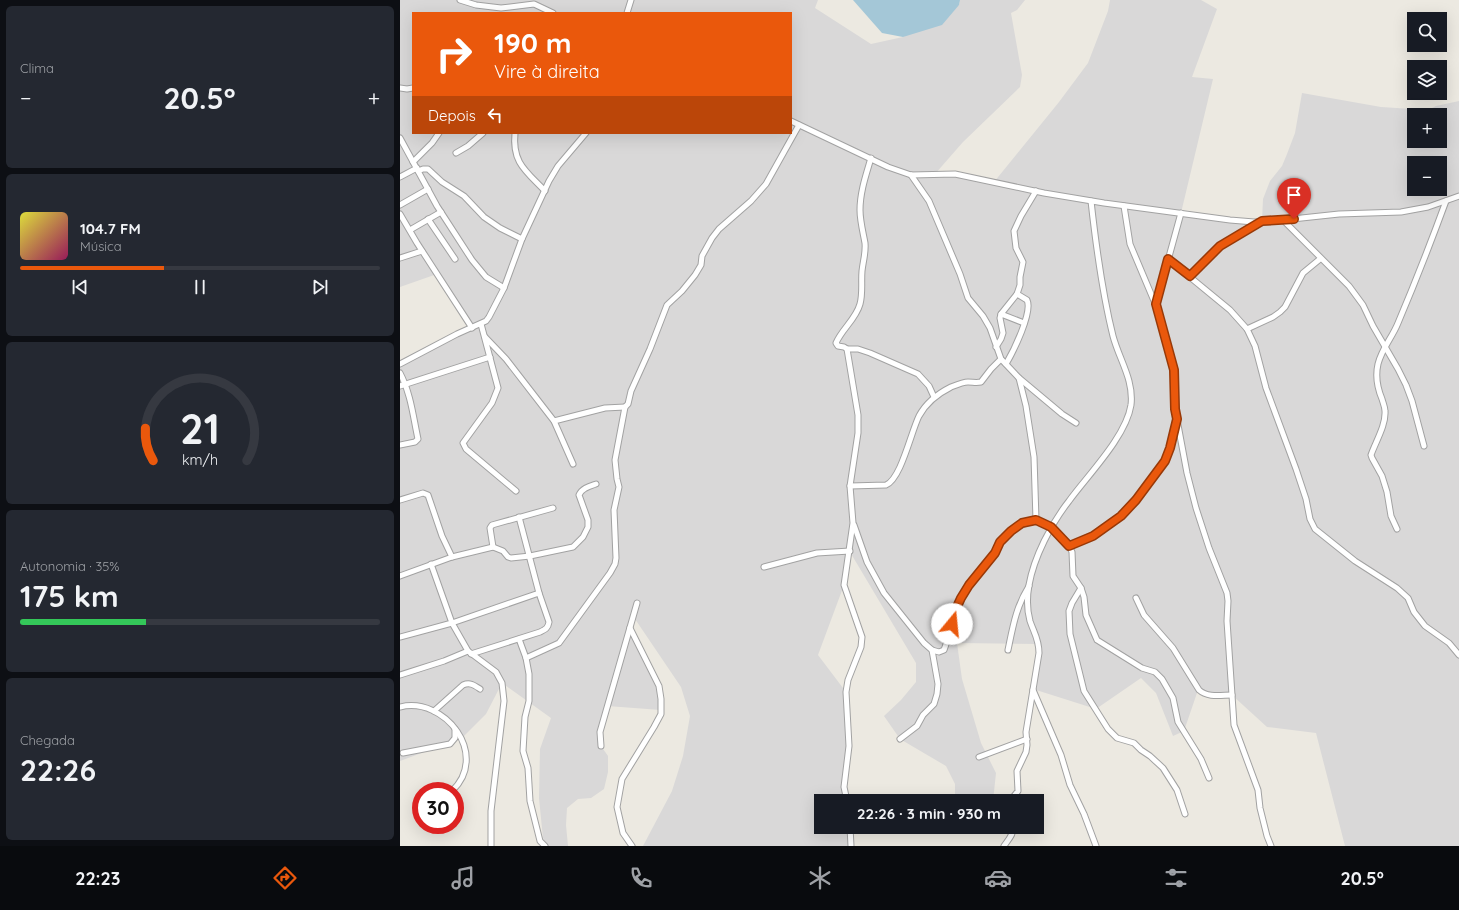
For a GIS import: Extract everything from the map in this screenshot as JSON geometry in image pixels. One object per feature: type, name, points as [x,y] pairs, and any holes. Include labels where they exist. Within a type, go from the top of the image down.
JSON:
[{"type":"street","points":[[460,0],[502,11],[536,2],[551,12]]},
{"type":"street","points":[[627,12],[631,0]]},
{"type":"street","points":[[400,88],[412,88]]},
{"type":"street","points":[[792,122],[893,169],[911,175],[955,174],[1091,201],[1230,220],[1283,220],[1339,214],[1414,210],[1459,196]]},
{"type":"street","points":[[526,658],[558,643],[615,564],[614,510],[619,487],[615,460],[624,407],[628,404],[631,391],[668,305],[695,275],[701,265],[702,256],[719,229],[751,201],[766,184],[799,125]]},
{"type":"street","points":[[413,162],[439,134]]},
{"type":"street","points":[[456,153],[468,146],[482,134]]},
{"type":"street","points":[[515,134],[514,150],[516,158],[523,168],[545,191]]},
{"type":"street","points":[[400,364],[481,324],[489,317],[504,288],[522,239],[549,181],[558,166],[585,134]]},
{"type":"street","points":[[400,138],[441,212],[478,269],[486,277],[504,288]]},
{"type":"street","points":[[871,158],[860,209],[865,248],[862,271],[861,303],[856,315],[836,343],[838,346],[848,349],[870,353],[918,374],[929,386],[934,397]]},
{"type":"street","points":[[400,177],[417,170],[428,169],[442,182],[464,196],[484,217],[500,228],[522,239]]},
{"type":"street","points":[[911,175],[929,201],[960,274],[968,298],[986,322],[1001,359],[1019,378],[1076,424]]},
{"type":"street","points":[[400,205],[428,189]]},
{"type":"street","points":[[996,347],[1003,333],[1000,318],[1001,314],[1017,294],[1020,285],[1023,262],[1016,248],[1014,231],[1036,191]]},
{"type":"street","points":[[1016,794],[1018,791],[1017,770],[1026,752],[1026,732],[1039,653],[1039,644],[1028,613],[1029,585],[1035,564],[1051,527],[1069,500],[1104,457],[1124,425],[1131,405],[1128,376],[1113,337],[1108,315],[1096,250],[1091,201]]},
{"type":"street","points":[[1397,529],[1391,516],[1387,492],[1382,476],[1371,454],[1385,417],[1385,407],[1376,379],[1379,363],[1385,346],[1389,342],[1396,328],[1446,201]]},
{"type":"street","points":[[1124,206],[1130,244],[1156,304],[1174,370],[1175,409],[1187,473],[1196,508],[1209,548],[1227,593],[1227,621],[1234,725],[1258,790],[1260,808],[1271,846]]},
{"type":"street","points":[[410,230],[441,212]]},
{"type":"street","points":[[1156,304],[1181,213]]},
{"type":"street","points":[[400,214],[472,328]]},
{"type":"street","points":[[428,219],[454,259]]},
{"type":"street","points":[[1283,220],[1356,295],[1398,368],[1412,401],[1424,446]]},
{"type":"street","points":[[1190,276],[1220,246],[1262,221]]},
{"type":"street","points":[[400,257],[422,251]]},
{"type":"street","points":[[1168,259],[1230,310],[1247,328],[1255,346],[1266,388],[1296,469],[1306,499],[1310,519],[1315,529],[1355,561],[1397,588],[1408,598],[1414,612],[1425,626],[1449,643],[1459,655]]},
{"type":"street","points":[[1247,328],[1273,317],[1280,312],[1285,307],[1303,273],[1320,259]]},
{"type":"street","points":[[1006,364],[1015,348],[1024,324],[1028,303],[1027,300],[1017,294]]},
{"type":"street","points":[[1001,314],[1024,324]]},
{"type":"street","points":[[481,324],[498,388],[492,403],[463,443],[466,448],[516,491]]},
{"type":"street","points":[[484,336],[506,359],[554,421],[574,464]]},
{"type":"street","points":[[845,794],[844,788],[849,746],[846,692],[848,680],[860,651],[862,637],[844,585],[853,522],[850,486],[858,433],[858,415],[848,349]]},
{"type":"street","points":[[403,385],[490,357]]},
{"type":"street","points":[[850,486],[886,485],[893,480],[901,466],[919,416],[934,397],[941,392],[961,384],[981,382],[1001,359]]},
{"type":"street","points":[[400,373],[403,385],[412,405],[418,439],[415,442],[400,445]]},
{"type":"street","points":[[1019,378],[1026,406],[1034,457],[1036,520]]},
{"type":"street","points":[[554,421],[605,408],[624,407]]},
{"type":"street","points":[[1069,546],[1103,530],[1132,505],[1165,461],[1170,448],[1177,419]]},
{"type":"street","points":[[400,576],[452,557],[493,547],[503,551],[508,557],[530,556],[573,547],[578,543],[588,527],[588,520],[579,495],[580,492],[596,484]]},
{"type":"street","points":[[400,500],[423,493],[428,495],[442,536],[452,557]]},
{"type":"street","points":[[493,547],[490,526],[553,508]]},
{"type":"street","points":[[400,675],[519,639],[546,629],[549,622],[539,593],[519,517]]},
{"type":"street","points":[[853,522],[867,562],[884,593],[924,643],[932,650],[939,652],[944,650],[950,636],[955,611],[961,598],[969,585],[995,553],[1000,542],[1022,523],[1036,520],[1051,527],[1069,546],[1072,552],[1073,576],[1081,588],[1084,597],[1086,615],[1097,640],[1142,668],[1155,672],[1162,678],[1174,698],[1178,722],[1201,759],[1209,778]]},
{"type":"street","points":[[764,567],[816,553],[850,551]]},
{"type":"street","points":[[431,564],[452,623],[470,653],[496,672],[502,683],[504,701],[491,811],[491,846]]},
{"type":"street","points":[[1008,650],[1016,613],[1022,597],[1029,585]]},
{"type":"street","points":[[1081,588],[1069,611],[1070,634],[1084,691],[1108,729],[1117,738],[1129,740],[1134,743],[1163,768],[1177,790],[1185,814]]},
{"type":"street","points":[[400,637],[452,623],[539,593]]},
{"type":"street","points":[[1136,598],[1144,615],[1173,648],[1198,690],[1202,693],[1212,695],[1232,695]]},
{"type":"street","points":[[601,746],[600,732],[637,603]]},
{"type":"street","points":[[630,628],[660,686],[661,699],[661,714],[622,779],[617,807],[623,833],[632,846]]},
{"type":"street","points":[[519,639],[526,658],[529,674],[529,701],[525,717],[523,751],[528,768],[530,801],[540,840],[544,846]]},
{"type":"street","points":[[900,738],[917,726],[923,714],[934,704],[938,684],[932,650]]},
{"type":"street","points":[[434,711],[467,683],[480,689]]},
{"type":"street","points":[[1033,689],[1061,755],[1070,785],[1084,814],[1096,846]]},
{"type":"street","points":[[400,707],[413,705],[434,711],[446,719],[455,729],[462,738],[466,748],[467,757],[463,776],[460,782]]},
{"type":"street","points":[[403,753],[450,744],[455,738],[455,729]]},
{"type":"street","points":[[979,757],[1027,739]]},
{"type":"street","points":[[850,834],[851,846]]},
{"type":"street","points":[[1004,846],[1012,834]]},
{"type":"shaded area","points":[[400,0],[818,0],[815,8],[871,44],[903,37],[959,5],[960,0],[1025,0],[1017,10],[1011,13],[1022,75],[1020,87],[963,142],[935,174],[994,182],[1059,102],[1088,63],[1108,11],[1110,0],[1201,0],[1217,9],[1192,77],[1213,79],[1181,213],[1262,221],[1263,199],[1270,181],[1282,166],[1295,133],[1302,93],[1381,107],[1407,109],[1407,148],[1447,148],[1447,108],[1432,108],[1459,101],[1459,846],[1345,846],[1316,733],[1267,727],[1232,695],[1212,695],[1198,690],[1184,731],[1173,736],[1156,693],[1141,678],[1096,709],[1033,689],[1038,644],[957,643],[962,679],[981,743],[996,773],[994,794],[955,794],[955,784],[946,766],[900,739],[884,716],[901,700],[916,682],[916,663],[850,552],[844,585],[818,655],[846,692],[849,743],[844,787],[846,794],[814,794],[814,834],[850,834],[851,846],[643,846],[672,791],[683,756],[690,716],[681,687],[633,616],[630,628],[659,686],[661,710],[607,706],[600,732],[601,746],[608,756],[608,772],[604,789],[591,798],[578,799],[567,808],[566,825],[568,846],[546,846],[543,838],[539,798],[540,749],[551,718],[502,683],[486,714],[462,738],[400,761],[400,364],[472,327],[437,274],[400,287]]},
{"type":"water","points":[[853,0],[960,0],[959,5],[942,25],[903,37],[882,33]]},
{"type":"route","points":[[952,624],[955,611],[969,585],[995,553],[1000,542],[1011,531],[1022,523],[1036,520],[1051,527],[1069,546],[1093,536],[1103,530],[1126,511],[1165,461],[1170,448],[1177,419],[1175,409],[1176,387],[1174,370],[1156,304],[1168,259],[1190,276],[1220,246],[1230,239],[1246,232],[1262,221],[1294,219]]}]
